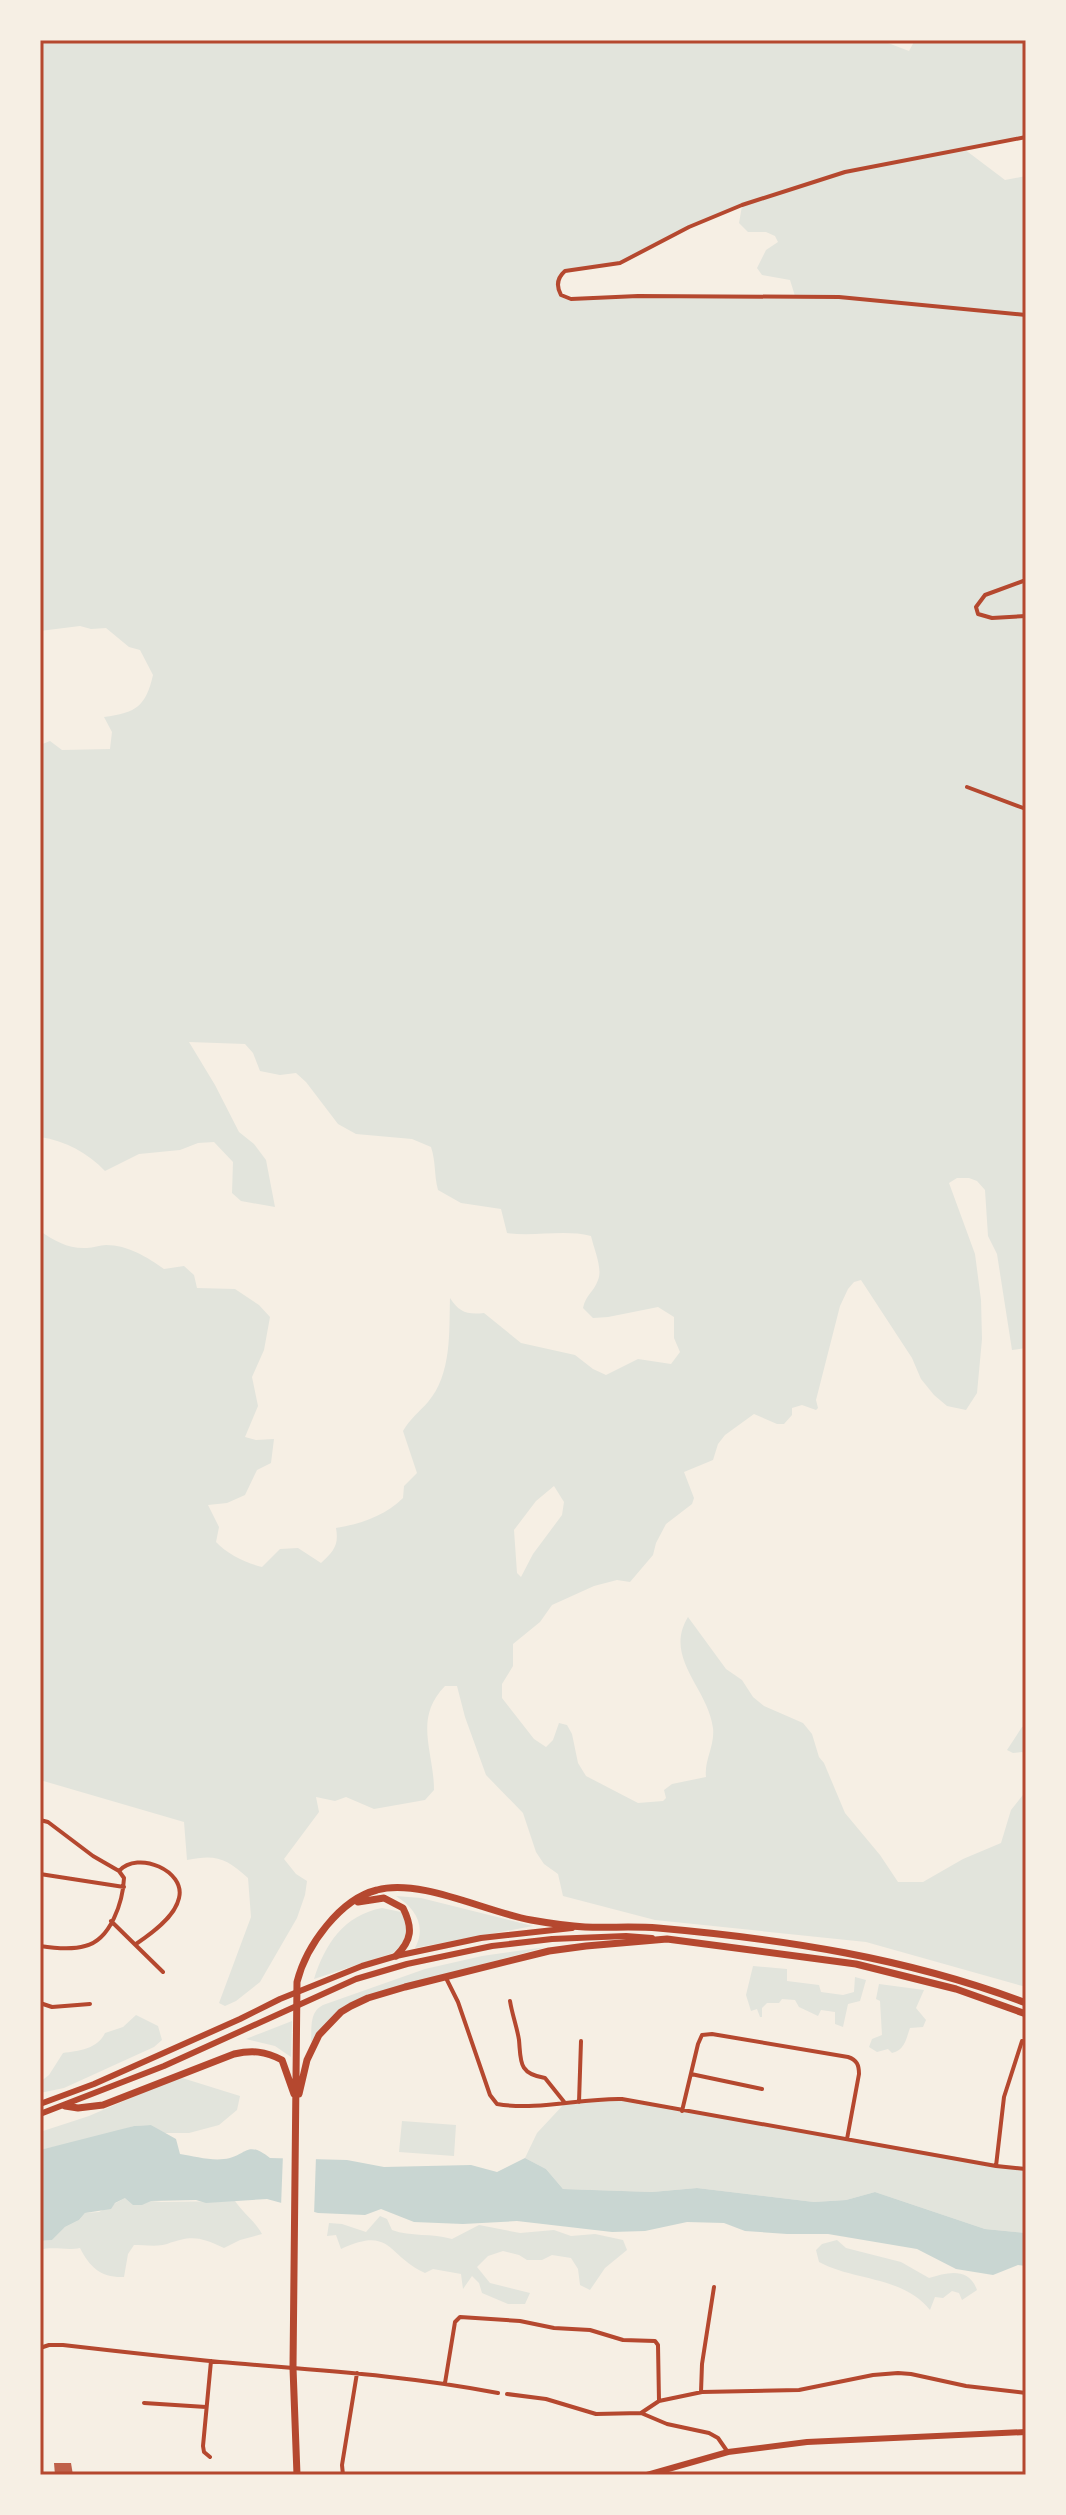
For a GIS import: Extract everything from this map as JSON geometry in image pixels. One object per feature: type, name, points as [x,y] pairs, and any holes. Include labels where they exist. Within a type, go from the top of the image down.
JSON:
[{"type":"main road","points":[[297,2475],[293,2368],[297,1982],[301,1966],[329,1923],[367,1893],[379,1889],[403,1887],[497,1913],[584,1927]]},
{"type":"main road","points":[[352,1904],[384,1898],[403,1908],[411,1929],[410,1936],[396,1956]]},
{"type":"main road","points":[[40,2104],[94,2084],[280,1999],[396,1956],[481,1938],[584,1927],[660,1928],[812,1947],[933,1971],[1026,2003]]},
{"type":"main road","points":[[40,2114],[164,2066],[356,1979],[407,1964],[492,1946],[552,1939],[626,1936],[667,1939],[869,1967],[956,1989],[1026,2014]]},
{"type":"main road","points":[[296,2099],[319,2035],[341,2012],[368,1998],[549,1951],[667,1939]]},
{"type":"main road","points":[[65,2106],[103,2105],[249,2051],[267,2052],[282,2060],[296,2099]]},
{"type":"main road","points":[[647,2475],[728,2452],[807,2442],[1026,2432]]},
{"type":"street","points":[[1026,137],[860,169],[788,190],[689,227],[620,263],[565,271],[559,277],[558,286],[561,295],[571,299],[624,296],[839,297],[1026,315]]},
{"type":"street","points":[[1026,580],[985,595],[976,607],[978,614],[986,617],[1026,616]]},
{"type":"street","points":[[967,787],[1026,809]]},
{"type":"street","points":[[40,1820],[48,1822],[93,1856],[119,1871],[124,1878],[121,1902],[95,1943],[83,1947],[40,1946]]},
{"type":"street","points":[[119,1871],[124,1865],[151,1862],[174,1878],[179,1886],[180,1897],[168,1916],[136,1944]]},
{"type":"street","points":[[40,1874],[124,1887]]},
{"type":"street","points":[[111,1921],[163,1972]]},
{"type":"street","points":[[446,1978],[458,2002],[493,2101],[497,2104],[517,2107],[598,2098],[622,2099],[1026,2169]]},
{"type":"street","points":[[510,2001],[521,2064],[535,2077],[545,2078],[565,2103]]},
{"type":"street","points":[[40,2003],[52,2007],[90,2004]]},
{"type":"street","points":[[682,2111],[699,2039],[706,2034],[854,2059],[859,2065],[859,2074],[847,2139]]},
{"type":"street","points":[[579,2102],[581,2041]]},
{"type":"street","points":[[996,2166],[1004,2097],[1022,2041]]},
{"type":"street","points":[[691,2074],[762,2089]]},
{"type":"street","points":[[701,2392],[702,2364],[714,2287]]},
{"type":"street","points":[[445,2383],[457,2319],[520,2321],[554,2328],[590,2330],[623,2340],[655,2341],[658,2345],[659,2401]]},
{"type":"street","points":[[40,2348],[63,2345],[357,2373],[445,2383],[498,2393]]},
{"type":"street","points":[[210,2457],[203,2446],[211,2361]]},
{"type":"street","points":[[343,2475],[357,2373]]},
{"type":"street","points":[[641,2413],[659,2401],[701,2392],[799,2390],[898,2373],[1026,2393]]},
{"type":"street","points":[[507,2394],[546,2399],[596,2414],[641,2413],[667,2424],[709,2433],[728,2452]]},
{"type":"street","points":[[144,2403],[206,2407]]},
{"type":"shaded area","points":[[40,40],[880,40],[909,51],[915,40],[1026,40],[1026,137],[964,149],[1005,180],[1026,176],[1026,1348],[1012,1350],[997,1254],[988,1236],[985,1190],[977,1181],[957,1178],[949,1183],[975,1254],[981,1300],[982,1339],[977,1393],[966,1410],[947,1406],[934,1395],[921,1379],[912,1358],[861,1280],[854,1282],[840,1306],[816,1400],[818,1408],[802,1405],[792,1408],[792,1415],[784,1424],[754,1414],[725,1435],[718,1444],[713,1460],[684,1472],[694,1498],[692,1504],[666,1524],[653,1555],[630,1582],[617,1580],[594,1586],[552,1605],[540,1622],[513,1644],[513,1666],[502,1684],[502,1698],[534,1739],[546,1747],[553,1740],[559,1723],[567,1725],[578,1763],[586,1776],[638,1803],[663,1801],[666,1798],[664,1790],[672,1784],[706,1777],[712,1741],[709,1713],[689,1673],[681,1646],[688,1617],[726,1669],[742,1680],[753,1697],[764,1706],[803,1723],[812,1734],[819,1757],[845,1813],[898,1882],[923,1882],[963,1859],[1001,1843],[1011,1810],[1026,1791],[1026,1987],[866,1942],[655,1920],[563,1896],[558,1874],[544,1864],[536,1852],[523,1813],[486,1775],[457,1686],[445,1686],[435,1698],[427,1723],[434,1790],[425,1800],[374,1809],[346,1797],[335,1801],[316,1797],[319,1812],[284,1859],[296,1874],[307,1881],[297,1918],[260,1982],[225,2006],[219,2003],[251,1917],[248,1878],[220,1859],[206,1857],[187,1860],[184,1822],[40,1780],[40,1231],[68,1246],[122,1247],[137,1252],[164,1269],[184,1266],[194,1275],[197,1288],[235,1289],[259,1305],[270,1317],[264,1350],[252,1377],[258,1406],[245,1437],[274,1439],[271,1463],[257,1470],[245,1495],[227,1503],[208,1505],[219,1527],[216,1542],[237,1558],[262,1567],[280,1549],[298,1548],[321,1563],[334,1547],[336,1528],[372,1518],[403,1498],[404,1486],[417,1473],[403,1431],[428,1402],[441,1379],[448,1352],[450,1298],[464,1312],[484,1313],[521,1343],[575,1355],[606,1375],[638,1359],[671,1364],[680,1352],[674,1338],[674,1317],[658,1307],[593,1318],[583,1308],[599,1275],[591,1236],[507,1233],[501,1209],[461,1203],[438,1190],[431,1147],[412,1139],[356,1134],[338,1124],[296,1073],[280,1075],[260,1071],[253,1053],[245,1044],[189,1042],[239,1132],[254,1144],[266,1160],[275,1207],[241,1201],[232,1193],[233,1162],[214,1142],[198,1143],[180,1150],[139,1154],[105,1171],[76,1149],[40,1137],[40,745],[50,741],[62,750],[110,749],[112,732],[104,717],[138,706],[147,694],[153,675],[140,650],[129,647],[106,628],[80,626],[40,631]],"holes":[[[742,206],[739,223],[748,232],[766,232],[775,236],[778,242],[766,250],[757,268],[762,275],[790,280],[795,296],[565,297],[559,290],[559,277],[566,271],[620,263],[689,227]],[[554,1486],[564,1502],[562,1515],[533,1554],[521,1577],[517,1573],[514,1530],[536,1501]]]},
{"type":"shaded area","points":[[1026,1726],[1026,1755],[1007,1750],[1022,1727]]},
{"type":"shaded area","points":[[396,1896],[421,1898],[533,1926],[415,1948],[420,1932],[417,1918],[409,1906]]},
{"type":"shaded area","points":[[382,1908],[401,1912],[406,1923],[406,1934],[397,1949],[393,1953],[314,1979],[324,1954],[338,1933],[357,1917]]},
{"type":"shaded area","points":[[546,1947],[367,1996],[322,2028],[311,2042],[313,2016],[323,2005],[425,1969],[482,1956]]},
{"type":"shaded area","points":[[753,1966],[787,1969],[787,1981],[819,1985],[821,1992],[843,1995],[854,1992],[855,1977],[866,1980],[860,2001],[848,2004],[843,2027],[835,2024],[835,2012],[821,2010],[818,2016],[799,2007],[795,2000],[767,2003],[760,2017],[757,2009],[751,2011],[746,1995]]},
{"type":"shaded area","points":[[879,1984],[924,1990],[916,2008],[926,2020],[923,2027],[910,2028],[902,2047],[892,2053],[888,2049],[877,2052],[869,2047],[872,2039],[882,2035],[880,2001],[876,1999]]},
{"type":"shaded area","points":[[136,2015],[158,2026],[162,2040],[154,2047],[64,2088],[40,2093],[40,2082],[49,2075],[63,2053],[93,2046],[105,2033],[123,2027]]},
{"type":"shaded area","points":[[292,2021],[291,2057],[275,2046],[246,2039]]},
{"type":"shaded area","points":[[179,2077],[240,2096],[237,2110],[219,2125],[189,2133],[164,2133],[151,2125],[134,2126],[40,2150],[40,2132],[89,2116]]},
{"type":"shaded area","points":[[622,2099],[1026,2169],[1026,2233],[985,2229],[875,2192],[846,2200],[814,2202],[697,2188],[652,2192],[563,2189],[546,2169],[525,2158],[537,2133],[565,2103]]},
{"type":"shaded area","points":[[402,2121],[456,2125],[454,2156],[399,2152]]},
{"type":"shaded area","points":[[151,2125],[176,2139],[180,2154],[208,2159],[232,2157],[251,2149],[270,2158],[347,2160],[384,2167],[471,2165],[497,2172],[525,2158],[546,2169],[563,2189],[652,2192],[697,2188],[814,2202],[846,2200],[875,2192],[985,2229],[1026,2233],[1026,2266],[1018,2265],[993,2275],[956,2269],[917,2249],[828,2234],[745,2231],[724,2223],[687,2222],[645,2231],[612,2232],[517,2221],[463,2224],[414,2222],[381,2209],[365,2215],[318,2213],[267,2199],[206,2203],[196,2200],[151,2201],[133,2205],[125,2198],[111,2209],[85,2213],[52,2240],[40,2241],[40,2150],[134,2126]]},
{"type":"shaded area","points":[[125,2198],[161,2202],[235,2201],[262,2234],[224,2248],[196,2238],[159,2245],[134,2245],[128,2254],[124,2277],[109,2276],[98,2270],[80,2248],[40,2250],[40,2241],[52,2240],[85,2213],[99,2212]]},
{"type":"shaded area","points":[[380,2216],[387,2219],[392,2230],[407,2234],[452,2239],[479,2225],[520,2233],[554,2230],[571,2236],[595,2234],[623,2240],[627,2250],[605,2268],[590,2290],[580,2285],[578,2269],[571,2258],[552,2255],[542,2260],[527,2260],[503,2251],[488,2256],[477,2267],[490,2283],[530,2293],[525,2304],[508,2304],[482,2293],[479,2283],[472,2276],[463,2289],[461,2274],[433,2269],[425,2273],[380,2242],[358,2242],[341,2249],[336,2235],[327,2236],[329,2223],[366,2232]]},
{"type":"shaded area","points":[[837,2240],[846,2248],[901,2262],[929,2278],[950,2273],[963,2275],[977,2290],[962,2300],[959,2293],[952,2291],[943,2298],[935,2297],[930,2310],[906,2291],[819,2262],[816,2250],[822,2244]]},
{"type":"pier","points":[[283,2154],[316,2156],[314,2216],[281,2207]]},
{"type":"building","points":[[54,2463],[71,2463],[73,2475],[55,2475]]}]
